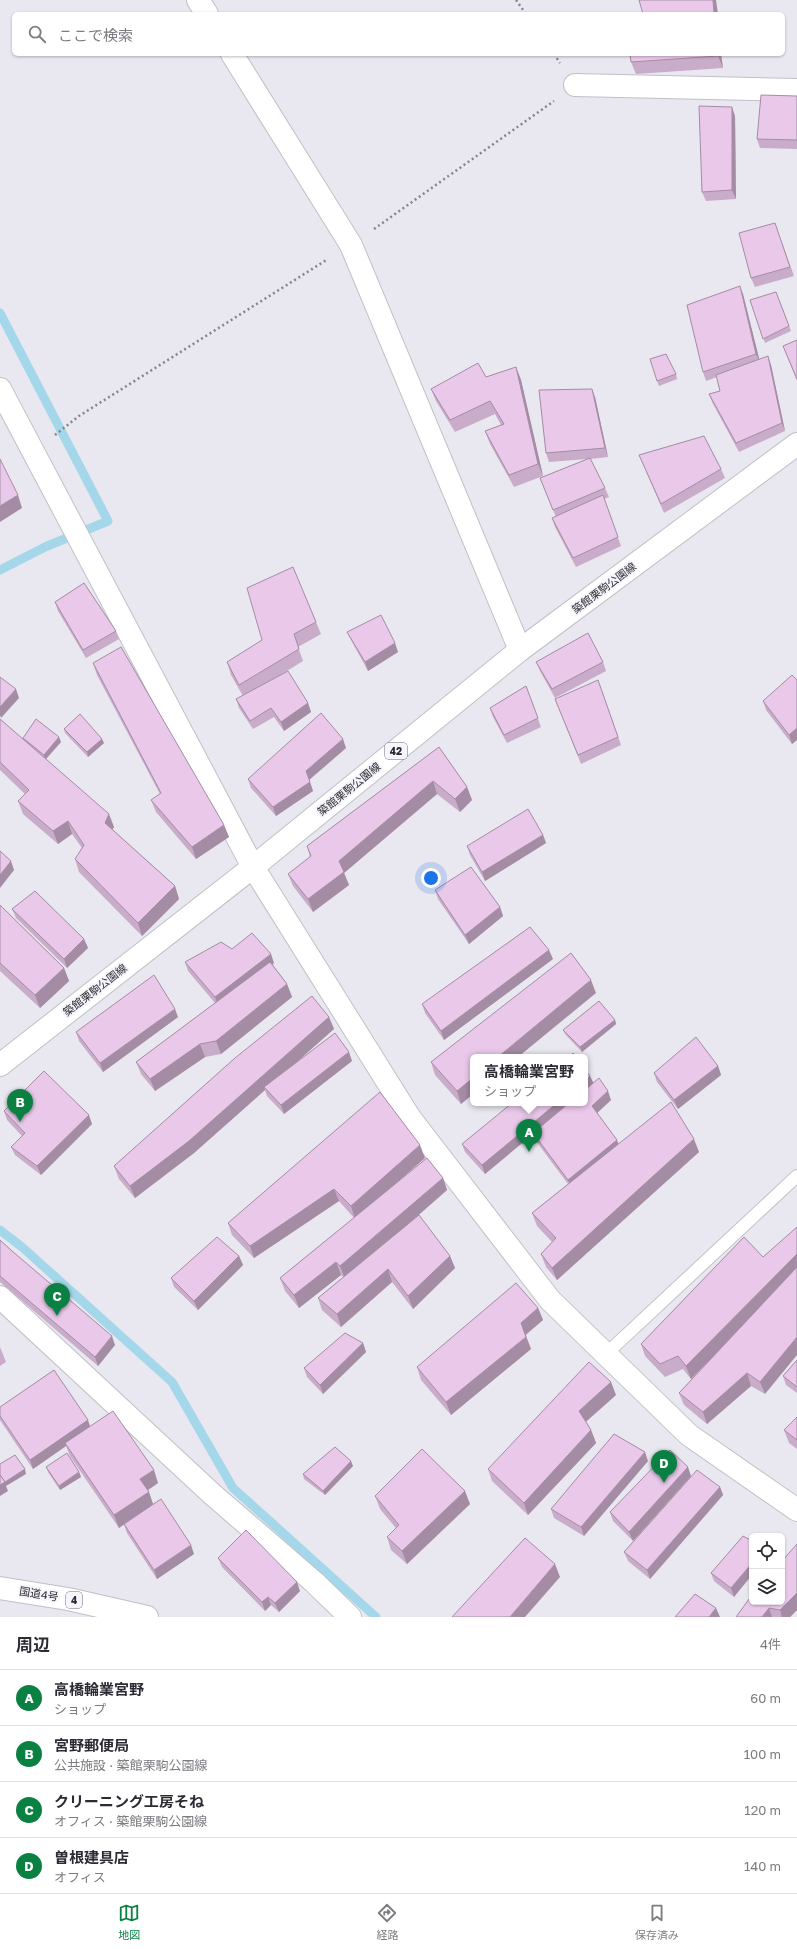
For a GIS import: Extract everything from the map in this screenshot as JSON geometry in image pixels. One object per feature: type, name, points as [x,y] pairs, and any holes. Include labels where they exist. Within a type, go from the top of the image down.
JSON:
[{"type":"main road","points":[[198,0],[206,12]]},
{"type":"main road","points":[[233,56],[351,245],[520,650]]},
{"type":"main road","points":[[575,85],[797,90]]},
{"type":"main road","points":[[0,389],[253,867],[410,1118],[550,1300],[688,1435],[797,1510]]},
{"type":"main road","name":"築館栗駒公園線","points":[[0,1065],[253,867],[520,650],[797,444]]},
{"type":"main road","points":[[0,1297],[212,1494],[314,1582],[350,1617]]},
{"type":"main road","name":"国道4号","points":[[0,1588],[68,1599],[147,1617]]},
{"type":"lane","points":[[606,1354],[797,1176]]},
{"type":"path","points":[[516,0],[525,12]]},
{"type":"path","points":[[50,438],[79,416]]},
{"type":"building","points":[[639,0],[713,0],[714,12],[642,12]]},
{"type":"building","points":[[630,56],[718,56],[631,62]]},
{"type":"building","points":[[761,95],[797,96],[797,140],[757,139]]},
{"type":"building","points":[[699,106],[732,107],[732,190],[702,192]]},
{"type":"building","points":[[775,223],[790,267],[751,278],[739,233]]},
{"type":"building","points":[[740,286],[756,354],[703,372],[687,305]]},
{"type":"building","points":[[776,292],[789,326],[763,339],[750,300]]},
{"type":"building","points":[[797,340],[797,379],[783,346]]},
{"type":"building","points":[[666,354],[676,374],[657,381],[650,359]]},
{"type":"building","points":[[768,356],[782,423],[736,443],[709,394],[720,391],[716,375]]},
{"type":"building","points":[[478,363],[486,377],[516,367],[538,464],[509,475],[485,431],[504,424],[490,401],[450,420],[431,389]]},
{"type":"building","points":[[592,389],[605,448],[546,453],[539,390]]},
{"type":"building","points":[[704,436],[721,469],[661,504],[639,455]]},
{"type":"building","points":[[590,458],[605,488],[553,510],[540,478]]},
{"type":"building","points":[[0,459],[18,495],[0,506]]},
{"type":"building","points":[[603,495],[618,537],[573,558],[552,518]]},
{"type":"building","points":[[293,567],[316,622],[294,634],[299,649],[239,685],[227,662],[262,640],[247,588]]},
{"type":"building","points":[[84,583],[116,631],[83,650],[55,602]]},
{"type":"building","points":[[381,615],[395,643],[365,662],[347,632]]},
{"type":"building","points":[[588,633],[603,662],[552,689],[536,662]]},
{"type":"building","points":[[121,647],[224,825],[192,847],[151,800],[161,793],[93,663]]},
{"type":"building","points":[[288,671],[308,703],[281,722],[271,708],[250,721],[236,699]]},
{"type":"building","points":[[792,675],[797,680],[797,728],[789,735],[763,701]]},
{"type":"building","points":[[0,677],[16,689],[0,707]]},
{"type":"building","points":[[598,680],[618,737],[578,755],[555,699]]},
{"type":"building","points":[[526,686],[538,718],[504,735],[490,708]]},
{"type":"building","points":[[321,713],[343,739],[306,771],[310,782],[273,807],[248,779]]},
{"type":"building","points":[[80,714],[102,739],[87,752],[64,729]]},
{"type":"building","points":[[0,719],[109,814],[105,823],[175,886],[138,923],[75,859],[84,845],[68,821],[53,831],[18,801],[29,790],[0,762]]},
{"type":"building","points":[[36,719],[59,737],[44,755],[23,738]]},
{"type":"building","points":[[439,747],[467,787],[455,799],[433,781],[339,861],[344,872],[308,899],[288,874],[311,856],[307,846]]},
{"type":"building","points":[[528,809],[543,835],[482,872],[467,846]]},
{"type":"building","points":[[0,851],[11,861],[0,875]]},
{"type":"building","points":[[471,867],[500,907],[465,935],[435,890]]},
{"type":"building","points":[[35,891],[84,939],[64,959],[12,909]]},
{"type":"building","points":[[0,905],[64,968],[35,995],[0,963]]},
{"type":"building","points":[[530,927],[549,950],[441,1031],[422,1004]]},
{"type":"building","points":[[252,933],[271,954],[215,997],[185,962],[221,942],[232,949]]},
{"type":"building","points":[[571,953],[591,980],[502,1054],[470,1054],[470,1080],[457,1091],[431,1062]]},
{"type":"building","points":[[270,962],[287,984],[216,1041],[200,1044],[150,1079],[136,1062]]},
{"type":"building","points":[[154,975],[175,1009],[100,1063],[76,1032]]},
{"type":"building","points":[[312,996],[329,1017],[189,1141],[130,1186],[114,1166],[235,1058]]},
{"type":"building","points":[[599,1001],[615,1020],[580,1047],[563,1030]]},
{"type":"building","points":[[335,1033],[349,1052],[281,1105],[264,1087]]},
{"type":"building","points":[[696,1037],[718,1066],[674,1100],[654,1073]]},
{"type":"building","points":[[44,1071],[89,1115],[37,1166],[11,1147],[25,1133],[4,1111]]},
{"type":"building","points":[[599,1078],[608,1091],[592,1106],[617,1140],[568,1180],[533,1133],[565,1106],[588,1106],[588,1087]]},
{"type":"building","points":[[380,1092],[420,1145],[351,1206],[334,1189],[250,1246],[228,1223]]},
{"type":"building","points":[[671,1102],[694,1139],[552,1268],[541,1254],[556,1238],[532,1213]]},
{"type":"building","points":[[508,1106],[553,1106],[482,1165],[462,1144]]},
{"type":"building","points":[[427,1158],[443,1178],[340,1266],[336,1262],[294,1295],[280,1278]]},
{"type":"building","points":[[419,1215],[450,1256],[408,1296],[388,1269],[337,1314],[318,1298]]},
{"type":"building","points":[[797,1227],[797,1254],[686,1366],[678,1356],[660,1364],[641,1344],[744,1237],[763,1257]]},
{"type":"building","points":[[217,1237],[239,1256],[194,1301],[171,1278]]},
{"type":"building","points":[[0,1240],[112,1336],[95,1357],[0,1276]]},
{"type":"building","points":[[797,1267],[797,1337],[760,1382],[747,1373],[703,1412],[679,1393]]},
{"type":"building","points":[[516,1283],[538,1308],[521,1323],[526,1337],[446,1402],[417,1367]]},
{"type":"building","points":[[345,1333],[363,1343],[320,1385],[304,1368]]},
{"type":"building","points":[[797,1360],[797,1387],[783,1376]]},
{"type":"building","points":[[589,1362],[611,1382],[579,1411],[591,1430],[524,1503],[488,1469]]},
{"type":"building","points":[[54,1370],[88,1420],[30,1460],[0,1416],[0,1407]]},
{"type":"building","points":[[113,1411],[154,1470],[140,1479],[149,1492],[114,1515],[65,1443]]},
{"type":"building","points":[[797,1417],[797,1440],[784,1430]]},
{"type":"building","points":[[614,1434],[645,1452],[581,1527],[551,1509]]},
{"type":"building","points":[[335,1447],[351,1461],[323,1491],[303,1474]]},
{"type":"building","points":[[422,1449],[465,1491],[402,1551],[387,1537],[399,1525],[375,1496]]},
{"type":"building","points":[[670,1450],[688,1467],[629,1532],[610,1512]]},
{"type":"building","points":[[67,1453],[79,1472],[59,1486],[46,1467]]},
{"type":"building","points":[[15,1455],[25,1469],[5,1482],[0,1475],[0,1464]]},
{"type":"building","points":[[697,1470],[720,1487],[647,1570],[624,1552]]},
{"type":"building","points":[[0,1475],[5,1482],[0,1485]]},
{"type":"building","points":[[161,1499],[191,1545],[154,1570],[124,1524]]},
{"type":"building","points":[[246,1530],[297,1582],[275,1603],[268,1597],[262,1602],[218,1558]]},
{"type":"building","points":[[743,1536],[749,1539],[749,1567],[731,1588],[711,1573]]},
{"type":"building","points":[[525,1538],[555,1564],[510,1617],[452,1617]]},
{"type":"building","points":[[797,1544],[797,1593],[785,1605],[785,1569],[785,1558]]},
{"type":"building","points":[[695,1594],[716,1608],[709,1617],[675,1617]]},
{"type":"building","points":[[749,1599],[749,1605],[785,1605],[780,1610],[769,1608],[762,1617],[736,1617]]},
{"type":"waterway","points":[[0,313],[108,521],[45,547],[0,570]]},
{"type":"waterway","points":[[0,1230],[22,1247],[172,1382],[233,1488],[376,1617]]},
{"type":"place","name":"宮野郵便局","points":[[20,1122]]},
{"type":"place","name":"高橋輪業宮野","points":[[529,1152]]},
{"type":"place","name":"クリーニング工房そね","points":[[57,1316]]},
{"type":"place","name":"曽根建具店","points":[[664,1483]]}]
